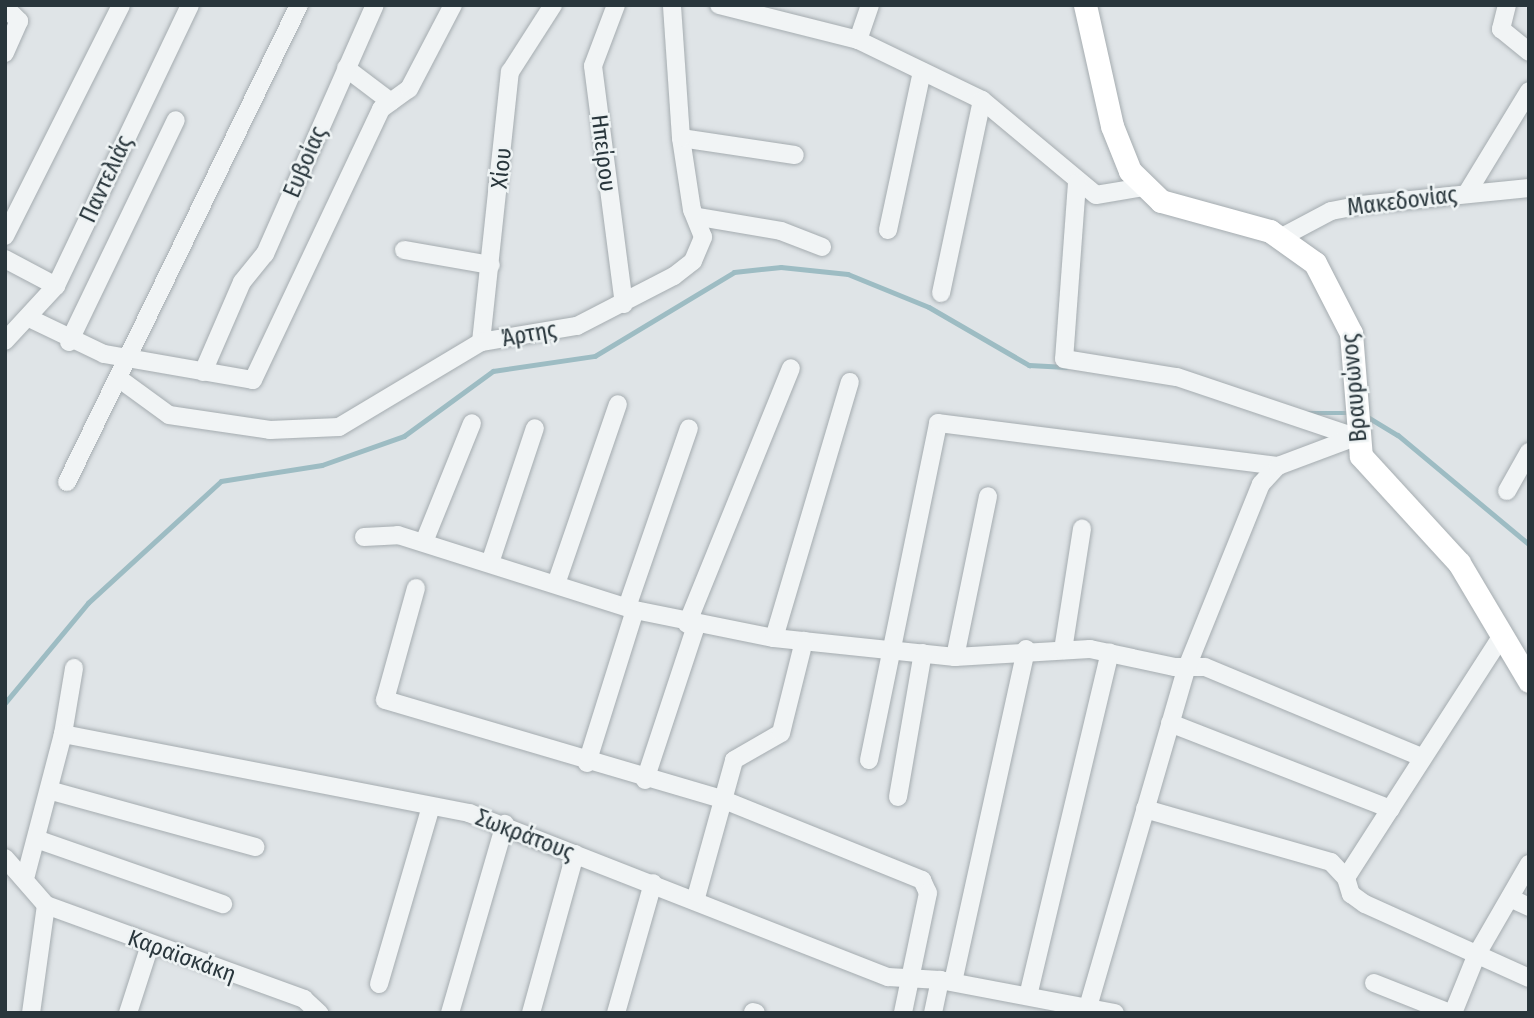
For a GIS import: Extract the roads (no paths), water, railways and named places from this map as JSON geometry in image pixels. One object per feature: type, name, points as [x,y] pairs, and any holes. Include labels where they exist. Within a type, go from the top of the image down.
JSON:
[{"type":"main road","name":"Βραυρώνος","points":[[1086,5],[1114,133],[1124,163],[1144,187],[1190,213],[1282,237],[1315,263],[1346,316],[1355,421],[1366,465],[1445,545],[1503,634],[1529,681]]},
{"type":"street","points":[[5,236],[121,5]]},
{"type":"street","name":"Παντελιάς","points":[[5,341],[31,319],[57,286],[190,5]]},
{"type":"street","points":[[67,482],[121,380],[299,5]]},
{"type":"street","name":"Ευβοίας","points":[[203,372],[225,314],[265,254],[375,5]]},
{"type":"street","points":[[31,319],[69,342],[149,365],[244,380],[260,373],[316,240],[381,110],[409,89],[453,5]]},
{"type":"street","name":"Χίου","points":[[481,342],[510,72],[552,5]]},
{"type":"street","name":"Ηπείρου","points":[[616,5],[593,66],[624,304]]},
{"type":"street","name":"Άρτης","points":[[121,380],[148,396],[169,415],[242,428],[339,426],[481,342],[578,326],[624,304],[694,261],[703,237],[699,217],[692,210],[681,138],[672,5]]},
{"type":"street","points":[[719,5],[858,40],[982,100],[1077,183],[1110,197],[1144,187]]},
{"type":"street","points":[[858,40],[870,5]]},
{"type":"street","points":[[1507,5],[1501,29],[1529,52]]},
{"type":"street","points":[[5,7],[19,21],[5,53]]},
{"type":"street","points":[[346,68],[391,102]]},
{"type":"street","points":[[888,230],[922,72]]},
{"type":"street","points":[[1467,193],[1529,91]]},
{"type":"street","points":[[941,293],[982,100]]},
{"type":"street","points":[[69,342],[176,120]]},
{"type":"street","points":[[681,138],[794,155]]},
{"type":"street","points":[[1077,183],[1064,359],[1177,377],[1355,421]]},
{"type":"street","name":"Μακεδονίας","points":[[1282,237],[1331,211],[1467,193],[1529,188]]},
{"type":"street","points":[[699,217],[781,231],[822,247]]},
{"type":"street","points":[[404,250],[491,265]]},
{"type":"street","points":[[5,259],[57,286]]},
{"type":"street","points":[[148,396],[149,365]]},
{"type":"street","points":[[645,780],[691,625],[791,368]]},
{"type":"street","points":[[774,638],[850,382]]},
{"type":"street","points":[[556,584],[618,404]]},
{"type":"street","points":[[1088,1007],[1187,667],[1240,530],[1261,484],[1278,466],[1355,421]]},
{"type":"street","points":[[424,542],[472,423]]},
{"type":"street","points":[[869,760],[938,423],[1278,466]]},
{"type":"street","points":[[489,563],[536,428]]},
{"type":"street","points":[[587,763],[631,609],[689,428]]},
{"type":"street","points":[[1507,491],[1529,452]]},
{"type":"street","points":[[955,657],[988,496]]},
{"type":"street","points":[[1063,650],[1082,528]]},
{"type":"street","points":[[364,537],[385,533],[424,542],[631,609],[691,625],[774,638],[955,657],[1026,649],[1110,653],[1187,667],[1205,667],[1421,757]]},
{"type":"street","points":[[416,588],[385,700],[587,763],[724,800],[922,880],[928,893],[913,979],[903,1013]]},
{"type":"street","points":[[1346,878],[1421,757],[1503,634]]},
{"type":"street","points":[[695,901],[740,753],[781,733],[804,641]]},
{"type":"street","points":[[933,1013],[946,981],[1026,649]]},
{"type":"street","points":[[898,797],[923,653]]},
{"type":"street","points":[[1028,996],[1110,653]]},
{"type":"street","points":[[26,875],[52,791],[74,668]]},
{"type":"street","points":[[1170,723],[1391,809]]},
{"type":"street","name":"Σωκράτους","points":[[63,734],[431,806],[505,824],[888,977],[946,981],[1115,1013]]},
{"type":"street","points":[[52,791],[255,847]]},
{"type":"street","points":[[379,984],[431,806]]},
{"type":"street","points":[[1145,809],[1331,862],[1346,878],[1351,894],[1365,904],[1529,978]]},
{"type":"street","points":[[450,1013],[505,824]]},
{"type":"street","points":[[39,840],[223,904]]},
{"type":"street","points":[[531,1013],[575,854]]},
{"type":"street","points":[[5,859],[26,875],[47,905],[32,1013]]},
{"type":"street","points":[[1374,983],[1451,1013],[1477,954],[1529,864]]},
{"type":"street","points":[[616,1013],[653,883]]},
{"type":"street","points":[[1510,898],[1529,907]]},
{"type":"street","name":"Καραϊσκάκη","points":[[47,905],[318,1011]]},
{"type":"street","points":[[128,1013],[150,944]]},
{"type":"waterway","points":[[5,703],[88,603],[221,481],[322,465],[404,436],[493,371],[595,356],[734,272],[781,267],[848,274],[929,307],[1029,365],[1066,367]]},
{"type":"waterway","points":[[1307,413],[1350,413]]},
{"type":"waterway","points":[[1366,416],[1398,435],[1529,544]]}]
